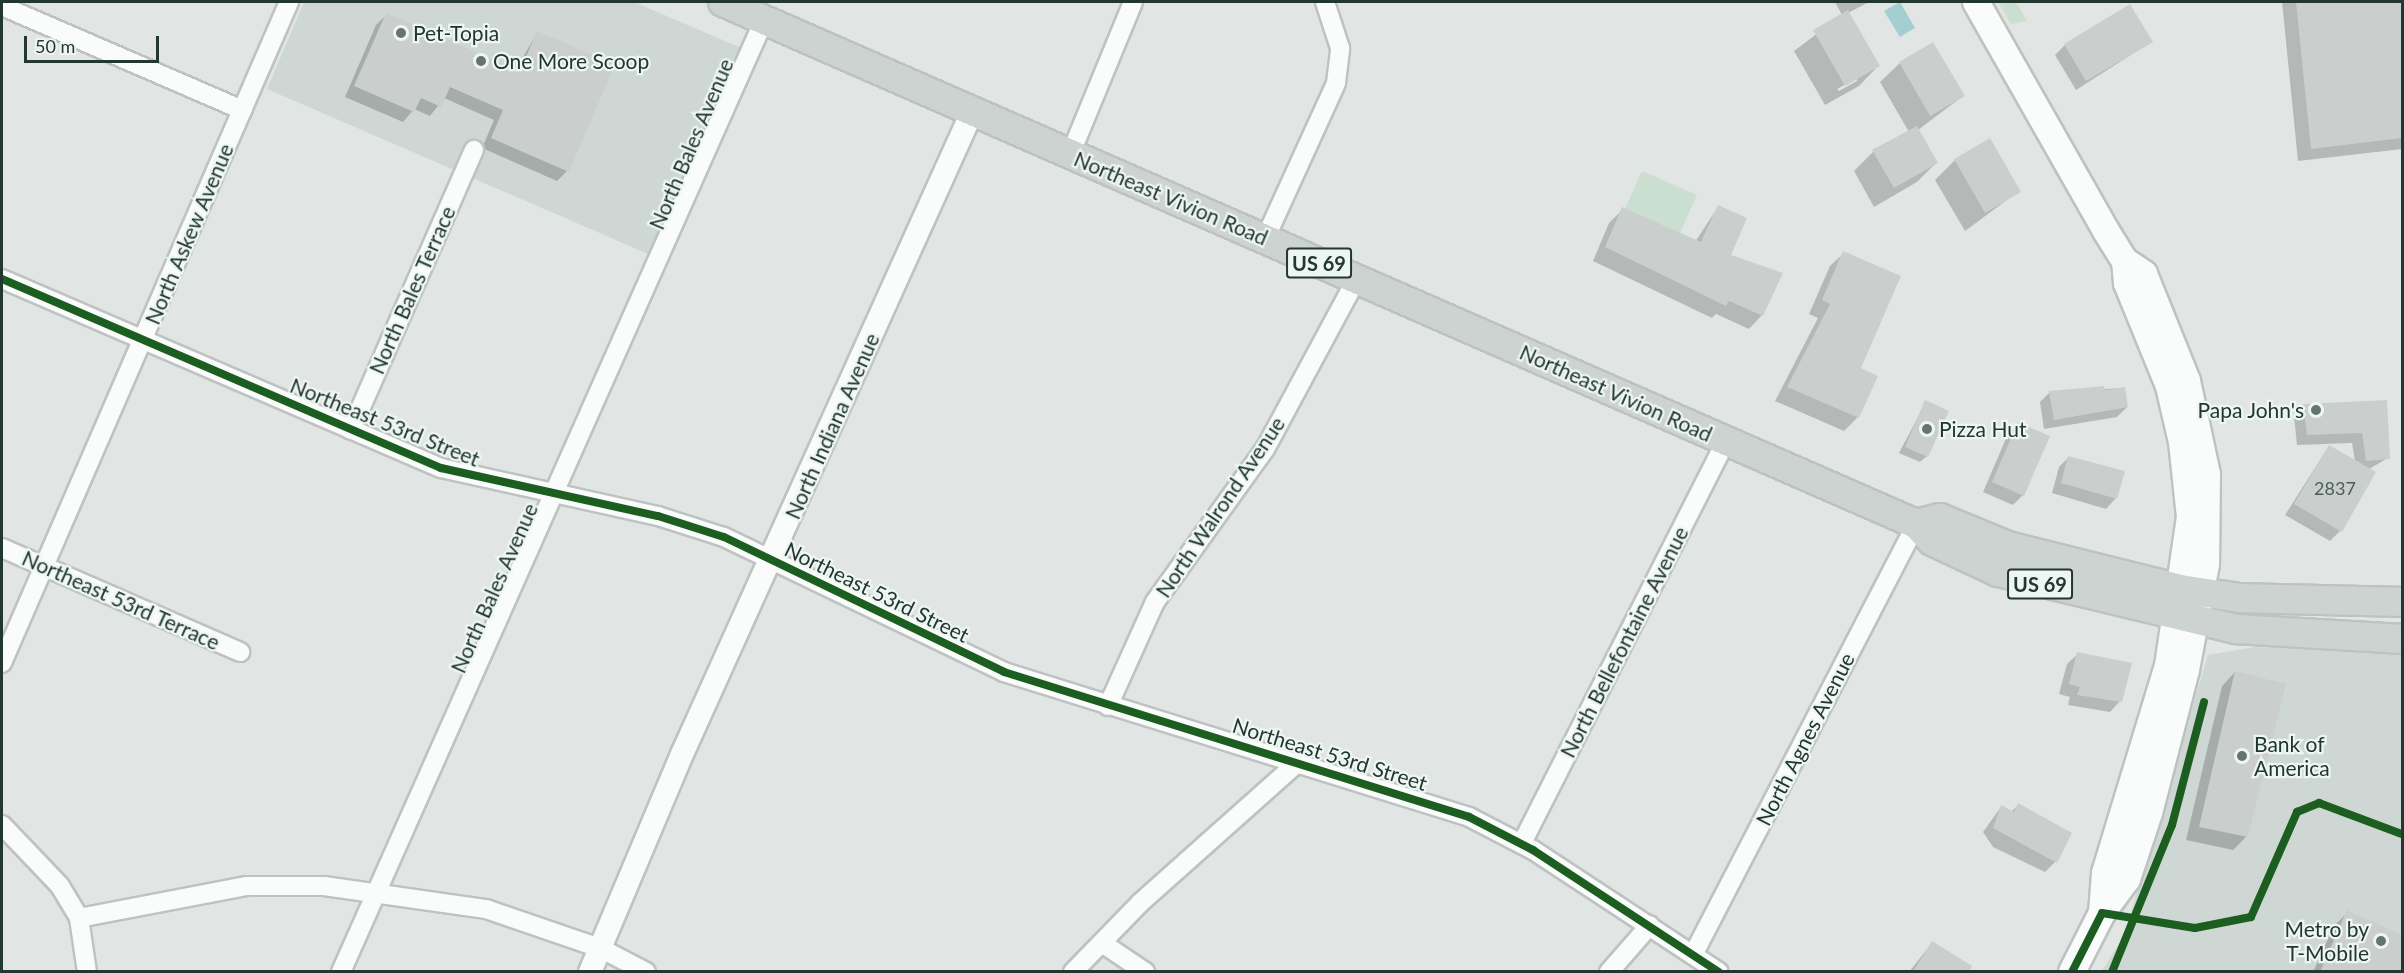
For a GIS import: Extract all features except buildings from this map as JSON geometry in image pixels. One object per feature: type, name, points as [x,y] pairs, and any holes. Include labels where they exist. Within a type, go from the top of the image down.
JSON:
[{"type":"main road","name":"Northeast Vivion Road","points":[[723,2],[1916,524],[1932,541],[1998,572],[2185,620],[2403,639]]},
{"type":"main road","points":[[1976,2],[2125,261],[2127,283],[2150,330],[2182,442],[2190,517],[2190,591],[2185,620],[2105,873],[2102,913],[2072,972]]},
{"type":"main road","name":"US 69","points":[[1916,524],[1940,518],[2008,546],[2190,591],[2403,602]]},
{"type":"street","name":"North Askew Avenue","points":[[2,663],[289,2]]},
{"type":"street","points":[[1070,155],[1133,2]]},
{"type":"street","points":[[1265,239],[1336,84],[1340,48],[1324,2]]},
{"type":"street","points":[[2,6],[242,110]]},
{"type":"street","name":"North Bales Avenue","points":[[341,972],[373,891],[556,494],[764,20]]},
{"type":"street","name":"North Indiana Avenue","points":[[591,972],[771,560],[972,112]]},
{"type":"street","name":"North Bales Terrace","points":[[351,430],[474,150]]},
{"type":"street","name":"Northeast 53rd Street","points":[[2,279],[351,430],[477,480],[658,516],[724,537],[985,664],[1108,706],[1298,762],[1468,817],[1522,843],[1694,953],[1719,972]]},
{"type":"street","name":"North Walrond Avenue","points":[[1108,706],[1155,602],[1265,449],[1356,280]]},
{"type":"street","name":"North Bellefontaine Avenue","points":[[1522,843],[1726,441]]},
{"type":"street","name":"North Agnes Avenue","points":[[1694,953],[1916,524]]},
{"type":"street","name":"Northeast 53rd Terrace","points":[[2,548],[240,652]]},
{"type":"street","points":[[1073,972],[1140,903],[1298,762]]},
{"type":"street","points":[[2,825],[44,863],[79,918],[87,972]]},
{"type":"street","points":[[79,918],[247,886],[373,891],[486,909],[600,948],[646,972]]},
{"type":"street","points":[[1609,972],[1650,925]]},
{"type":"street","points":[[1102,943],[1145,972]]},
{"type":"shaded area","points":[[304,2],[634,2],[739,47],[738,57],[655,257],[267,89]]},
{"type":"shaded area","points":[[2255,647],[2402,653],[2402,971],[2101,972],[2123,938],[2208,655]]},
{"type":"green space","points":[[1998,2],[2016,2],[2027,21],[2011,24]]},
{"type":"green space","points":[[1642,171],[1697,195],[1680,233],[1625,209]]},
{"type":"water","points":[[1900,2],[1915,28],[1900,37],[1884,11]]},
{"type":"cycle path","points":[[2,279],[441,468],[658,516],[724,537],[1004,672],[1469,817],[1533,850],[1719,972]]},
{"type":"cycle path","points":[[2112,972],[2172,825],[2204,702]]},
{"type":"cycle path","points":[[2072,972],[2102,913],[2195,928],[2251,917],[2297,812],[2319,803],[2402,834]]},
{"type":"place","name":"Pet-Topia","points":[[401,33]]},
{"type":"place","name":"One More Scoop","points":[[481,61]]},
{"type":"place","name":"Papa John's","points":[[2316,410]]},
{"type":"place","name":"Pizza Hut","points":[[1927,429]]},
{"type":"place","name":"Bank of America","points":[[2242,756]]},
{"type":"place","name":"Metro by T-Mobile","points":[[2381,941]]}]
